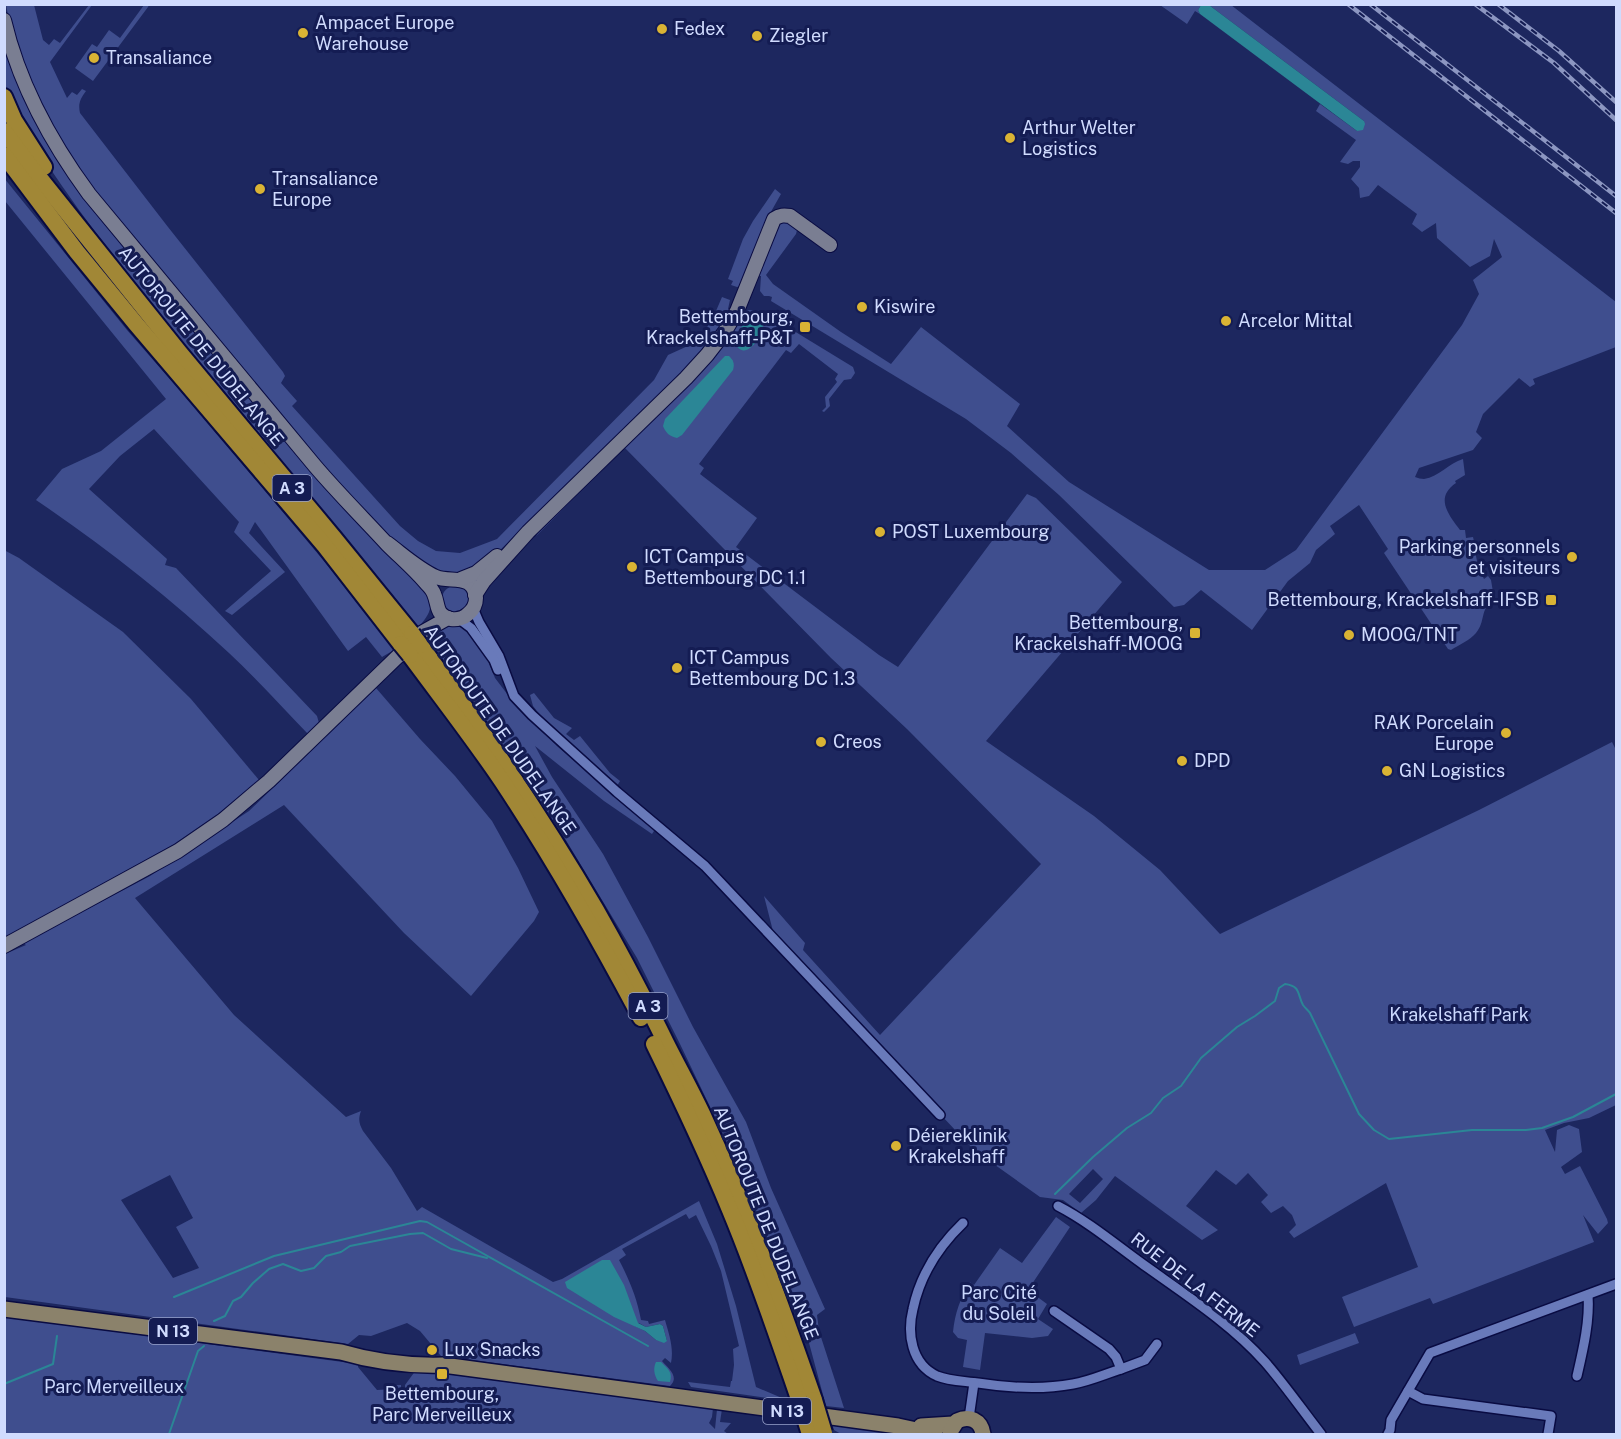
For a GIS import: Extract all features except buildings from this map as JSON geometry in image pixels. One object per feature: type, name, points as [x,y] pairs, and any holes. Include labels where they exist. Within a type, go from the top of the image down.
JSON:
[{"type":"highway","name":"A 3","points":[[4,97],[14,120],[78,225]]},
{"type":"highway","name":"AUTOROUTE DE DUDELANGE","points":[[4,131],[178,352],[334,538],[471,715],[553,839],[596,910],[705,1119],[739,1198],[787,1322],[817,1433]]},
{"type":"highway","name":"AUTOROUTE DE DUDELANGE","points":[[4,155],[136,324],[325,546],[413,642]]},
{"type":"highway","name":"A 3","points":[[4,165],[37,200]]},
{"type":"main road","points":[[4,20],[15,58],[36,109],[57,149],[89,194],[315,466],[428,584],[440,612],[453,618]]},
{"type":"main road","points":[[4,946],[178,851],[223,820],[269,781],[413,642],[453,618],[470,613],[484,580],[528,532],[686,378],[724,333],[744,298],[774,219],[779,216],[790,216],[830,245]]},
{"type":"main road","points":[[413,642],[436,602],[440,586],[476,573],[528,532]]},
{"type":"main road","points":[[387,543],[437,577],[456,579],[471,585],[474,602]]},
{"type":"main road","name":"N 13","points":[[4,1309],[341,1353],[367,1360],[416,1366],[443,1365],[898,1426],[952,1429]]},
{"type":"main road","points":[[952,1429],[960,1419],[969,1418],[977,1422],[986,1433]]},
{"type":"main road","name":"N 13","points":[[898,1426],[934,1434]]},
{"type":"street","points":[[474,602],[479,622],[499,656],[514,696],[617,792],[705,866],[940,1114]]},
{"type":"street","points":[[453,618],[471,628],[494,660],[499,672],[508,680]]},
{"type":"street","name":"RUE DE LA FERME","points":[[1058,1206],[1104,1236],[1244,1341],[1266,1363],[1321,1434]]},
{"type":"street","points":[[963,1223],[952,1233],[921,1282],[912,1313],[911,1342],[926,1369],[947,1379],[1010,1388],[1041,1388],[1073,1384],[1145,1360],[1157,1344]]},
{"type":"street","points":[[1388,1434],[1391,1420],[1430,1353],[1617,1284]]},
{"type":"street","points":[[1577,1376],[1583,1347],[1588,1294]]},
{"type":"street","points":[[1054,1311],[1109,1349],[1116,1357],[1121,1369]]},
{"type":"street","points":[[969,1418],[974,1383]]},
{"type":"street","points":[[1408,1391],[1423,1399],[1551,1416],[1548,1434]]},
{"type":"green space","points":[[6,5],[34,5],[43,40],[49,45],[54,39],[60,43],[89,5],[92,5],[50,62],[67,98],[72,92],[77,95],[82,89],[86,91],[80,102],[80,113],[283,372],[285,376],[281,383],[297,401],[292,406],[400,526],[418,541],[436,551],[460,553],[497,539],[654,380],[668,355],[690,345],[704,332],[722,297],[730,300],[728,309],[731,310],[702,352],[682,375],[499,551],[469,573],[445,575],[408,555],[343,492],[92,191],[40,108],[11,30]]},
{"type":"green space","name":"Transaliance","points":[[144,5],[149,5],[93,81],[75,68],[92,44],[97,47],[109,30],[120,38]]},
{"type":"green space","points":[[1160,5],[1201,5],[1198,10],[1200,14],[1195,11],[1187,24]]},
{"type":"green space","points":[[1209,5],[1231,5],[1616,302],[1616,347],[1533,379],[1535,384],[1530,387],[1519,378],[1483,414],[1476,432],[1482,438],[1473,450],[1419,468],[1415,477],[1429,478],[1463,459],[1465,475],[1455,481],[1456,483],[1449,489],[1446,495],[1446,506],[1460,530],[1465,530],[1466,538],[1473,537],[1475,546],[1473,546],[1473,551],[1482,569],[1480,571],[1484,579],[1488,576],[1491,580],[1494,598],[1486,607],[1479,629],[1471,638],[1451,650],[1448,649],[1384,553],[1388,549],[1359,505],[1330,526],[1335,534],[1316,550],[1310,563],[1288,581],[1252,630],[1201,590],[1184,605],[1174,607],[1059,495],[1011,453],[966,419],[771,301],[772,297],[764,296],[760,291],[761,276],[759,276],[772,235],[782,223],[790,223],[796,226],[796,234],[766,275],[773,284],[891,364],[921,327],[1020,404],[1007,426],[1069,482],[1209,570],[1265,570],[1296,550],[1462,325],[1479,294],[1473,280],[1502,257],[1494,239],[1490,256],[1470,267],[1437,238],[1436,223],[1422,232],[1412,224],[1417,214],[1378,185],[1369,196],[1360,198],[1359,188],[1351,179],[1360,167],[1360,161],[1348,164],[1340,162],[1356,140],[1316,111],[1320,104],[1357,131],[1364,121]]},
{"type":"green space","points":[[4,38],[47,140],[430,596],[429,613],[419,627],[154,308],[71,199],[16,114],[4,79]]},
{"type":"green space","points":[[4,178],[127,330],[324,561],[394,650],[382,657],[366,637],[348,651],[255,522],[249,533],[285,572],[232,615],[225,611],[271,571],[234,532],[239,522],[154,429],[120,456],[89,489],[167,559],[165,565],[176,568],[317,716],[319,723],[308,734],[259,682],[183,612],[111,554],[36,500],[62,469],[101,451],[166,399],[5,201]]},
{"type":"green space","points":[[775,189],[781,194],[768,217],[741,286],[731,285],[733,281],[728,279],[743,239]]},
{"type":"green space","name":"Krakelshaff Park","points":[[761,311],[853,367],[855,373],[851,379],[844,380],[829,399],[830,406],[824,412],[822,411],[826,407],[825,397],[837,382],[835,379],[838,374],[799,344],[791,353],[786,350],[699,464],[704,468],[700,474],[757,518],[736,547],[898,667],[1027,494],[1036,498],[1122,582],[986,741],[1094,816],[1160,870],[1220,934],[1479,810],[1612,742],[1616,750],[1616,1105],[1589,1118],[1545,1130],[1555,1152],[1557,1130],[1569,1125],[1579,1129],[1582,1152],[1561,1167],[1565,1174],[1580,1166],[1607,1219],[1608,1223],[1598,1234],[1583,1215],[1594,1242],[1433,1304],[1430,1298],[1354,1327],[1342,1297],[1418,1267],[1386,1183],[1294,1238],[1289,1232],[1296,1225],[1292,1215],[1283,1206],[1271,1213],[1261,1202],[1268,1195],[1248,1173],[1236,1185],[1216,1170],[1186,1206],[1218,1230],[1202,1240],[1115,1176],[1096,1200],[1081,1213],[1063,1200],[1040,1197],[974,1150],[775,939],[764,896],[805,943],[803,950],[880,1035],[1041,864],[907,729],[831,658],[625,448],[536,536],[540,529],[743,312]],"holes":[[[1093,1169],[1103,1179],[1080,1203],[1069,1194]]]},
{"type":"green space","points":[[4,550],[19,558],[123,632],[191,699],[259,780],[219,813],[174,844],[5,938]]},
{"type":"green space","points":[[455,586],[464,590],[468,599],[464,608],[455,612],[446,608],[442,599],[446,590]]},
{"type":"green space","points":[[448,624],[462,626],[468,631],[485,653],[495,678],[511,699],[557,746],[653,828],[652,834],[604,801],[535,746],[552,777],[603,854],[693,1027],[746,1122],[771,1188],[825,1309],[817,1315],[819,1331],[844,1408],[826,1406],[805,1328],[734,1157],[637,958],[564,837],[473,701],[426,637]]},
{"type":"green space","points":[[376,688],[492,821],[539,912],[471,996],[404,933],[284,805],[135,898],[234,1015],[346,1117],[361,1111],[359,1121],[363,1131],[391,1168],[417,1211],[422,1207],[553,1282],[699,1201],[717,1244],[736,1306],[756,1387],[789,1401],[691,1387],[688,1382],[730,1387],[734,1365],[733,1349],[739,1346],[721,1271],[696,1215],[689,1219],[686,1214],[622,1249],[626,1255],[619,1260],[632,1289],[641,1320],[648,1321],[649,1324],[665,1320],[671,1341],[672,1357],[671,1363],[665,1358],[662,1361],[674,1379],[670,1386],[441,1356],[420,1331],[407,1323],[371,1336],[359,1335],[348,1344],[5,1297],[5,954],[26,945],[23,943],[150,876],[249,811]],"holes":[[[170,1175],[193,1218],[176,1227],[199,1268],[173,1278],[121,1200]],[[639,1323],[646,1327],[660,1324],[663,1326],[667,1341],[656,1340],[635,1326]]]},
{"type":"green space","points":[[534,693],[554,718],[572,728],[566,734],[574,740],[580,736],[610,773],[620,781],[617,786],[540,715],[533,706],[530,695]]},
{"type":"green space","name":"Parc Cité du Soleil","points":[[1056,1217],[1070,1227],[1028,1290],[1047,1304],[1038,1319],[1053,1329],[1048,1336],[1032,1338],[985,1333],[980,1370],[963,1367],[967,1340],[958,1338],[953,1332],[963,1294],[970,1282],[974,1285],[1000,1248],[1022,1263]]},
{"type":"green space","name":"Parc Merveilleux","points":[[5,1317],[358,1364],[377,1390],[394,1389],[394,1385],[401,1385],[401,1390],[405,1389],[405,1385],[416,1370],[657,1402],[659,1399],[668,1400],[681,1405],[686,1401],[713,1408],[709,1423],[715,1429],[717,1409],[722,1409],[720,1422],[731,1423],[724,1431],[728,1434],[5,1434]]},
{"type":"green space","points":[[1355,1333],[1359,1343],[1300,1365],[1297,1355]]},
{"type":"green space","points":[[832,1424],[904,1434],[841,1434],[834,1430]]},
{"type":"shaded area","points":[[1201,5],[1209,5],[1364,121],[1363,130],[1357,131],[1200,14],[1198,10]]},
{"type":"shaded area","points":[[750,318],[763,325],[762,331],[751,347],[742,350],[734,340],[745,321]]},
{"type":"shaded area","points":[[725,356],[733,360],[733,370],[682,435],[677,438],[670,435],[663,426],[665,419]]},
{"type":"shaded area","points":[[602,1260],[610,1260],[624,1285],[638,1323],[646,1327],[660,1324],[663,1326],[667,1341],[664,1343],[656,1340],[645,1331],[614,1317],[567,1288],[565,1282]]},
{"type":"shaded area","points":[[656,1362],[661,1362],[669,1371],[670,1382],[658,1381],[654,1372]]},
{"type":"waterway","points":[[1055,1194],[1093,1157],[1127,1128],[1151,1113],[1163,1098],[1181,1086],[1201,1058],[1237,1027],[1275,1001],[1279,988],[1285,984],[1298,991],[1359,1114],[1374,1130],[1389,1139],[1472,1130],[1542,1128],[1573,1117],[1616,1094]]},
{"type":"waterway","points":[[174,1297],[274,1256],[420,1221],[427,1222],[648,1346]]},
{"type":"waterway","points":[[214,1321],[225,1316],[233,1301],[241,1297],[269,1269],[283,1264],[301,1271],[314,1268],[326,1256],[341,1252],[350,1246],[423,1233],[451,1249],[487,1258]]},
{"type":"waterway","points":[[4,1384],[53,1364],[57,1336]]},
{"type":"waterway","points":[[169,1434],[198,1351],[204,1346]]},
{"type":"railway","points":[[1348,4],[1616,213]]},
{"type":"railway","points":[[1370,4],[1616,196]]},
{"type":"railway","points":[[1475,4],[1554,63],[1616,120]]},
{"type":"railway","points":[[1498,4],[1559,51],[1616,102]]},
{"type":"place","name":"Fedex","points":[[662,29]]},
{"type":"place","name":"Ampacet Europe Warehouse","points":[[303,33]]},
{"type":"place","name":"Ziegler","points":[[757,36]]},
{"type":"place","name":"Transaliance","points":[[94,58]]},
{"type":"place","name":"Arthur Welter Logistics","points":[[1010,138]]},
{"type":"place","name":"Transaliance Europe","points":[[260,189]]},
{"type":"place","name":"Kiswire","points":[[862,307]]},
{"type":"place","name":"Arcelor Mittal","points":[[1226,321]]},
{"type":"place","name":"Bettembourg, Krackelshaff-P&T","points":[[805,327]]},
{"type":"place","name":"POST Luxembourg","points":[[880,532]]},
{"type":"place","name":"Parking personnels et visiteurs","points":[[1572,557]]},
{"type":"place","name":"ICT Campus Bettembourg DC 1.1","points":[[632,567]]},
{"type":"place","name":"Bettembourg, Krackelshaff-IFSB","points":[[1551,600]]},
{"type":"place","name":"Bettembourg, Krackelshaff-MOOG","points":[[1195,633]]},
{"type":"place","name":"MOOG/TNT","points":[[1349,635]]},
{"type":"place","name":"ICT Campus Bettembourg DC 1.3","points":[[677,668]]},
{"type":"place","name":"RAK Porcelain Europe","points":[[1506,733]]},
{"type":"place","name":"Creos","points":[[821,742]]},
{"type":"place","name":"DPD","points":[[1182,761]]},
{"type":"place","name":"GN Logistics","points":[[1387,771]]},
{"type":"place","name":"Déiereklinik Krakelshaff","points":[[896,1146]]},
{"type":"place","name":"Lux Snacks","points":[[432,1350]]},
{"type":"place","name":"Bettembourg, Parc Merveilleux","points":[[442,1374]]}]
